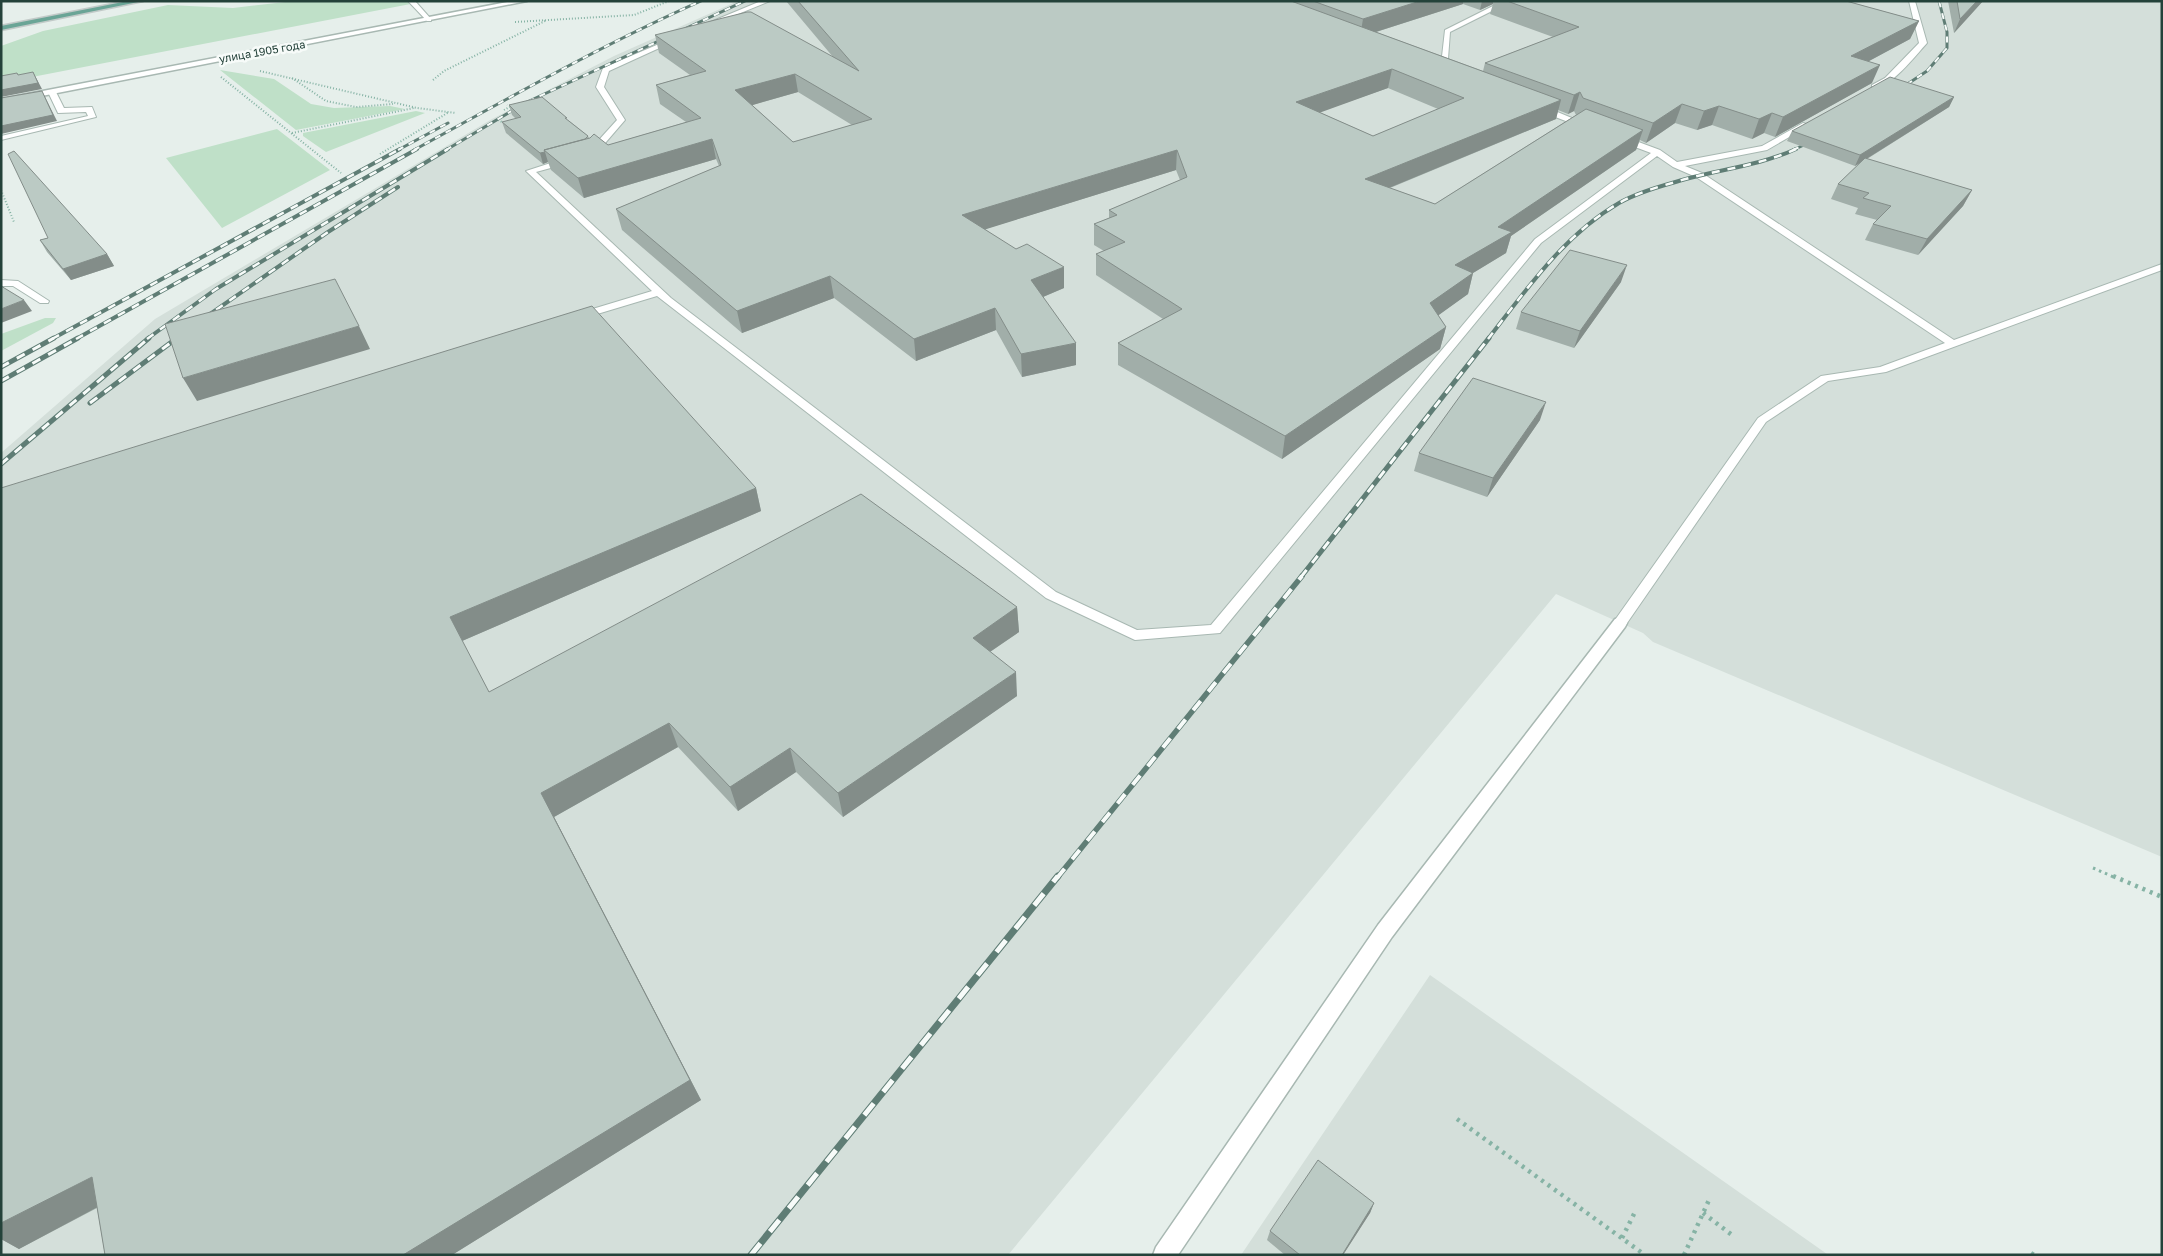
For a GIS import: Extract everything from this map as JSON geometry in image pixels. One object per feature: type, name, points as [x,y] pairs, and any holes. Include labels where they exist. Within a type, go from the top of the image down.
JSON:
[{"type":"main road","points":[[1,30],[30,22],[140,1]]},
{"type":"street","name":"улица 1905 года","points":[[1,102],[524,1]]},
{"type":"street","points":[[1164,1255],[1385,931],[1620,623]]},
{"type":"lane","points":[[411,1],[429,20]]},
{"type":"lane","points":[[767,1],[690,32],[606,70],[600,87],[621,120],[592,154],[530,171],[667,300],[1051,595],[1136,635],[1215,630],[1538,241],[1657,152]]},
{"type":"lane","points":[[1442,72],[1447,31],[1510,1]]},
{"type":"lane","points":[[1864,94],[1888,80],[1923,43],[1912,1]]},
{"type":"lane","points":[[1433,69],[1452,76]]},
{"type":"lane","points":[[1,138],[92,117],[89,109],[61,111],[52,92]]},
{"type":"lane","points":[[1526,103],[1592,128]]},
{"type":"lane","points":[[1676,165],[1764,148],[1814,121]]},
{"type":"lane","points":[[1610,134],[1657,152],[1676,165],[1699,175],[1953,344]]},
{"type":"lane","points":[[1620,623],[1762,420],[1825,378],[1882,370],[2162,267]]},
{"type":"lane","points":[[1,282],[15,283],[44,301]]},
{"type":"lane","points":[[572,318],[658,292]]},
{"type":"path","points":[[508,22],[634,15],[670,1]]},
{"type":"path","points":[[433,80],[444,70],[548,20]]},
{"type":"path","points":[[254,70],[417,108],[456,113]]},
{"type":"path","points":[[214,72],[341,173]]},
{"type":"path","points":[[289,77],[326,101],[356,106],[396,103]]},
{"type":"path","points":[[504,110],[511,106],[507,105]]},
{"type":"path","points":[[292,133],[417,108]]},
{"type":"path","points":[[380,154],[449,112]]},
{"type":"path","points":[[498,120],[509,125]]},
{"type":"path","points":[[1,190],[14,222]]},
{"type":"path","points":[[2093,868],[2162,897]]},
{"type":"path","points":[[1457,1119],[1645,1255]]},
{"type":"path","points":[[1684,1255],[1709,1200]]},
{"type":"path","points":[[1622,1238],[1636,1210]]},
{"type":"path","points":[[1703,1213],[1732,1235]]},
{"type":"shaded area","points":[[738,1],[2162,1],[2162,857],[1653,642],[1643,633],[1556,594],[1008,1255],[1,1255],[1,453],[155,319],[492,119],[614,56]]},
{"type":"shaded area","points":[[1430,975],[1827,1254],[1241,1255]]},
{"type":"green space","points":[[294,1],[426,1],[1,83],[1,46],[43,31],[168,5],[233,8]]},
{"type":"green space","points":[[220,70],[274,79],[311,104],[334,108],[390,106],[405,109],[296,130]]},
{"type":"green space","points":[[416,111],[425,113],[326,152],[303,136],[303,133]]},
{"type":"green space","points":[[277,129],[330,170],[222,228],[166,158]]},
{"type":"green space","points":[[45,318],[56,318],[53,323],[1,351],[1,334]]},
{"type":"building","points":[[798,1],[1291,1],[1561,100],[1365,179],[1435,204],[1586,109],[1643,130],[1498,227],[1512,232],[1455,265],[1473,273],[1430,303],[1446,327],[1285,436],[1118,343],[1182,309],[1096,254],[1125,242],[1094,224],[1117,215],[1109,210],[1187,177],[1177,150],[962,215],[1016,249],[1027,244],[1064,267],[1031,280],[1076,343],[1021,354],[995,308],[914,339],[830,276],[737,311],[616,209],[721,165],[712,139],[578,178],[544,150],[590,138],[594,134],[608,145],[701,118],[656,85],[706,71],[655,35],[751,12],[859,71]],"holes":[[[1392,69],[1464,98],[1373,136],[1296,102]],[[795,74],[872,119],[793,142],[735,90]]]},
{"type":"building","points":[[1313,1],[1420,1],[1363,19]]},
{"type":"building","points":[[1507,1],[1846,1],[1919,21],[1851,56],[1880,65],[1783,117],[1772,113],[1759,119],[1719,106],[1704,111],[1682,104],[1653,123],[1583,98],[1580,92],[1574,95],[1485,63],[1579,27]]},
{"type":"building","points":[[1957,1],[1977,1],[1960,19]]},
{"type":"building","points":[[33,72],[38,83],[1,90],[1,76]]},
{"type":"building","points":[[1890,77],[1954,97],[1860,155],[1792,131]]},
{"type":"building","points":[[42,91],[53,115],[1,126],[1,98]]},
{"type":"building","points":[[542,97],[588,136],[585,139],[544,150],[545,152],[540,153],[502,122],[521,117],[509,105]]},
{"type":"building","points":[[14,151],[107,254],[63,269],[40,240],[48,238],[8,154]]},
{"type":"building","points":[[1865,158],[1972,190],[1927,239],[1873,224],[1891,206],[1863,198],[1869,193],[1838,184]]},
{"type":"building","points":[[1570,250],[1627,265],[1580,331],[1521,312]]},
{"type":"building","points":[[335,279],[359,326],[183,378],[165,324]]},
{"type":"building","points":[[1,286],[24,300],[1,309]]},
{"type":"building","points":[[592,306],[756,488],[450,617],[489,692],[861,494],[1017,607],[973,638],[1016,672],[838,793],[790,748],[730,787],[669,723],[541,793],[690,1080],[403,1255],[105,1255],[92,1177],[1,1223],[1,488]]},
{"type":"building","points":[[1473,378],[1546,402],[1493,478],[1419,453]]},
{"type":"building","points":[[1318,1160],[1374,1203],[1342,1255],[1300,1255],[1270,1231]]},
{"type":"railway","points":[[414,150],[592,54],[701,1]]},
{"type":"railway","points":[[446,150],[525,103],[745,1]]},
{"type":"railway","points":[[1897,91],[1927,71],[1947,48],[1947,32],[1939,1]]},
{"type":"railway","points":[[398,150],[448,123]]},
{"type":"railway","points":[[1793,150],[1815,140]]},
{"type":"railway","points":[[52,339],[400,149]]},
{"type":"railway","points":[[76,339],[417,149]]},
{"type":"railway","points":[[147,339],[216,289],[448,149]]},
{"type":"railway","points":[[1488,339],[1563,247],[1599,216],[1619,203],[1658,187],[1766,160],[1796,149]]},
{"type":"railway","points":[[203,319],[328,232],[398,187]]},
{"type":"railway","points":[[175,339],[181,335]]},
{"type":"railway","points":[[1,367],[54,338]]},
{"type":"railway","points":[[1,381],[78,338]]},
{"type":"railway","points":[[1,464],[149,338]]},
{"type":"railway","points":[[90,403],[177,338]]},
{"type":"railway","points":[[1301,577],[1489,338]]},
{"type":"railway","points":[[1057,878],[1302,576]]},
{"type":"railway","points":[[751,1255],[1058,876]]}]
